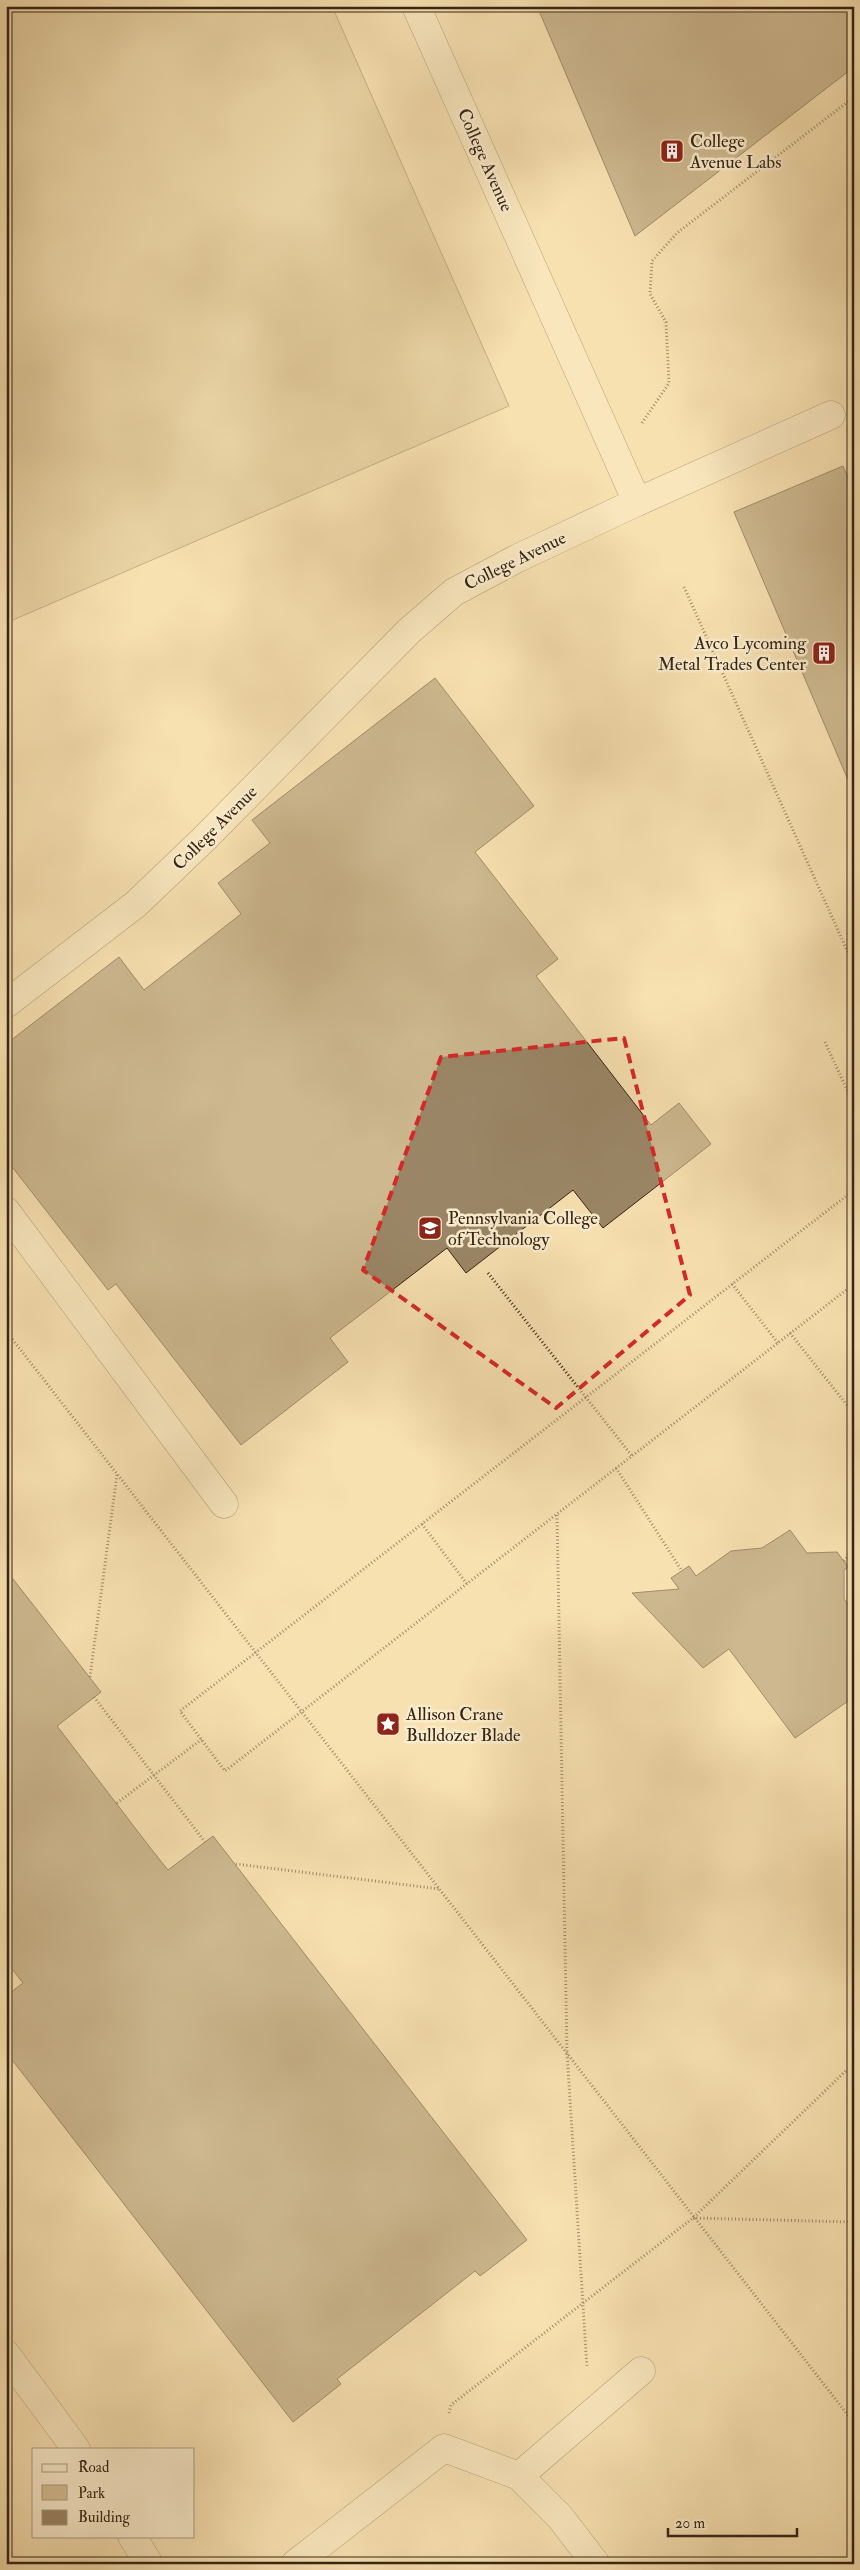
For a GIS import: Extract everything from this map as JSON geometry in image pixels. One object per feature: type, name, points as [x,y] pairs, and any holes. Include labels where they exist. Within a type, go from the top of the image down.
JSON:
[{"type":"street","name":"College Avenue","points":[[6,1004],[136,904],[204,840],[409,631],[454,592],[518,558],[637,502],[416,6]]},
{"type":"street","points":[[637,502],[831,415]]},
{"type":"street","points":[[6,1211],[224,1504]]},
{"type":"street","points":[[6,2354],[75,2448]]},
{"type":"street","points":[[519,2476],[641,2371]]},
{"type":"street","points":[[295,2564],[444,2448],[519,2476],[560,2517],[596,2564]]},
{"type":"street","points":[[133,2538],[149,2564]]},
{"type":"path","points":[[639,427],[669,383],[666,322],[650,294],[652,261],[677,234],[854,97]]},
{"type":"path","points":[[684,587],[854,966]]},
{"type":"path","points":[[825,1042],[854,1105]]},
{"type":"path","points":[[854,1190],[180,1711],[225,1771],[854,1284]]},
{"type":"path","points":[[488,1272],[632,1456]]},
{"type":"path","points":[[732,1284],[778,1343]]},
{"type":"path","points":[[6,1331],[854,2423]]},
{"type":"path","points":[[790,1334],[854,1414]]},
{"type":"path","points":[[616,1468],[682,1571]]},
{"type":"path","points":[[90,1677],[117,1474]]},
{"type":"path","points":[[557,1514],[567,2052],[588,2376]]},
{"type":"path","points":[[422,1524],[467,1584]]},
{"type":"path","points":[[844,1561],[854,1548]]},
{"type":"path","points":[[94,1697],[205,1842]]},
{"type":"path","points":[[117,1803],[202,1739]]},
{"type":"path","points":[[236,1864],[440,1890]]},
{"type":"path","points":[[444,2448],[451,2405],[693,2218],[854,2063]]},
{"type":"path","points":[[693,2218],[854,2222]]},
{"type":"highlighted area","points":[[624,1038],[690,1295],[556,1408],[363,1270],[441,1057]]},
{"type":"green space","points":[[6,6],[332,6],[509,406],[6,623]]},
{"type":"building","name":"College Avenue Labs","points":[[537,6],[854,6],[854,67],[635,236]]},
{"type":"building","name":"Avco Lycoming Metal Trades Center","points":[[843,466],[854,492],[854,794],[734,512]]},
{"type":"building","points":[[435,678],[534,806],[475,852],[558,959],[536,976],[651,1125],[679,1103],[711,1144],[603,1228],[573,1190],[466,1273],[447,1248],[330,1338],[348,1362],[241,1445],[116,1284],[108,1290],[6,1159],[6,1044],[119,957],[144,990],[241,914],[218,883],[270,843],[252,820]]},
{"type":"building","points":[[790,1530],[807,1553],[837,1552],[848,1567],[844,1570],[844,1599],[854,1612],[854,1697],[795,1738],[729,1649],[703,1668],[632,1593],[679,1589],[671,1578],[689,1566],[696,1576],[731,1551],[762,1548]]},
{"type":"building","points":[[6,1570],[101,1692],[57,1726],[152,1850],[168,1870],[213,1836],[527,2240],[480,2276],[475,2271],[337,2379],[341,2384],[293,2422],[6,2052],[6,1996],[23,1983],[6,1961]]},
{"type":"place","name":"College Avenue Labs","points":[[672,151]]},
{"type":"place","name":"Avco Lycoming Metal Trades Center","points":[[824,653]]},
{"type":"place","name":"Pennsylvania College of Technology","points":[[430,1228]]},
{"type":"place","name":"Allison Crane Bulldozer Blade","points":[[388,1724]]}]
